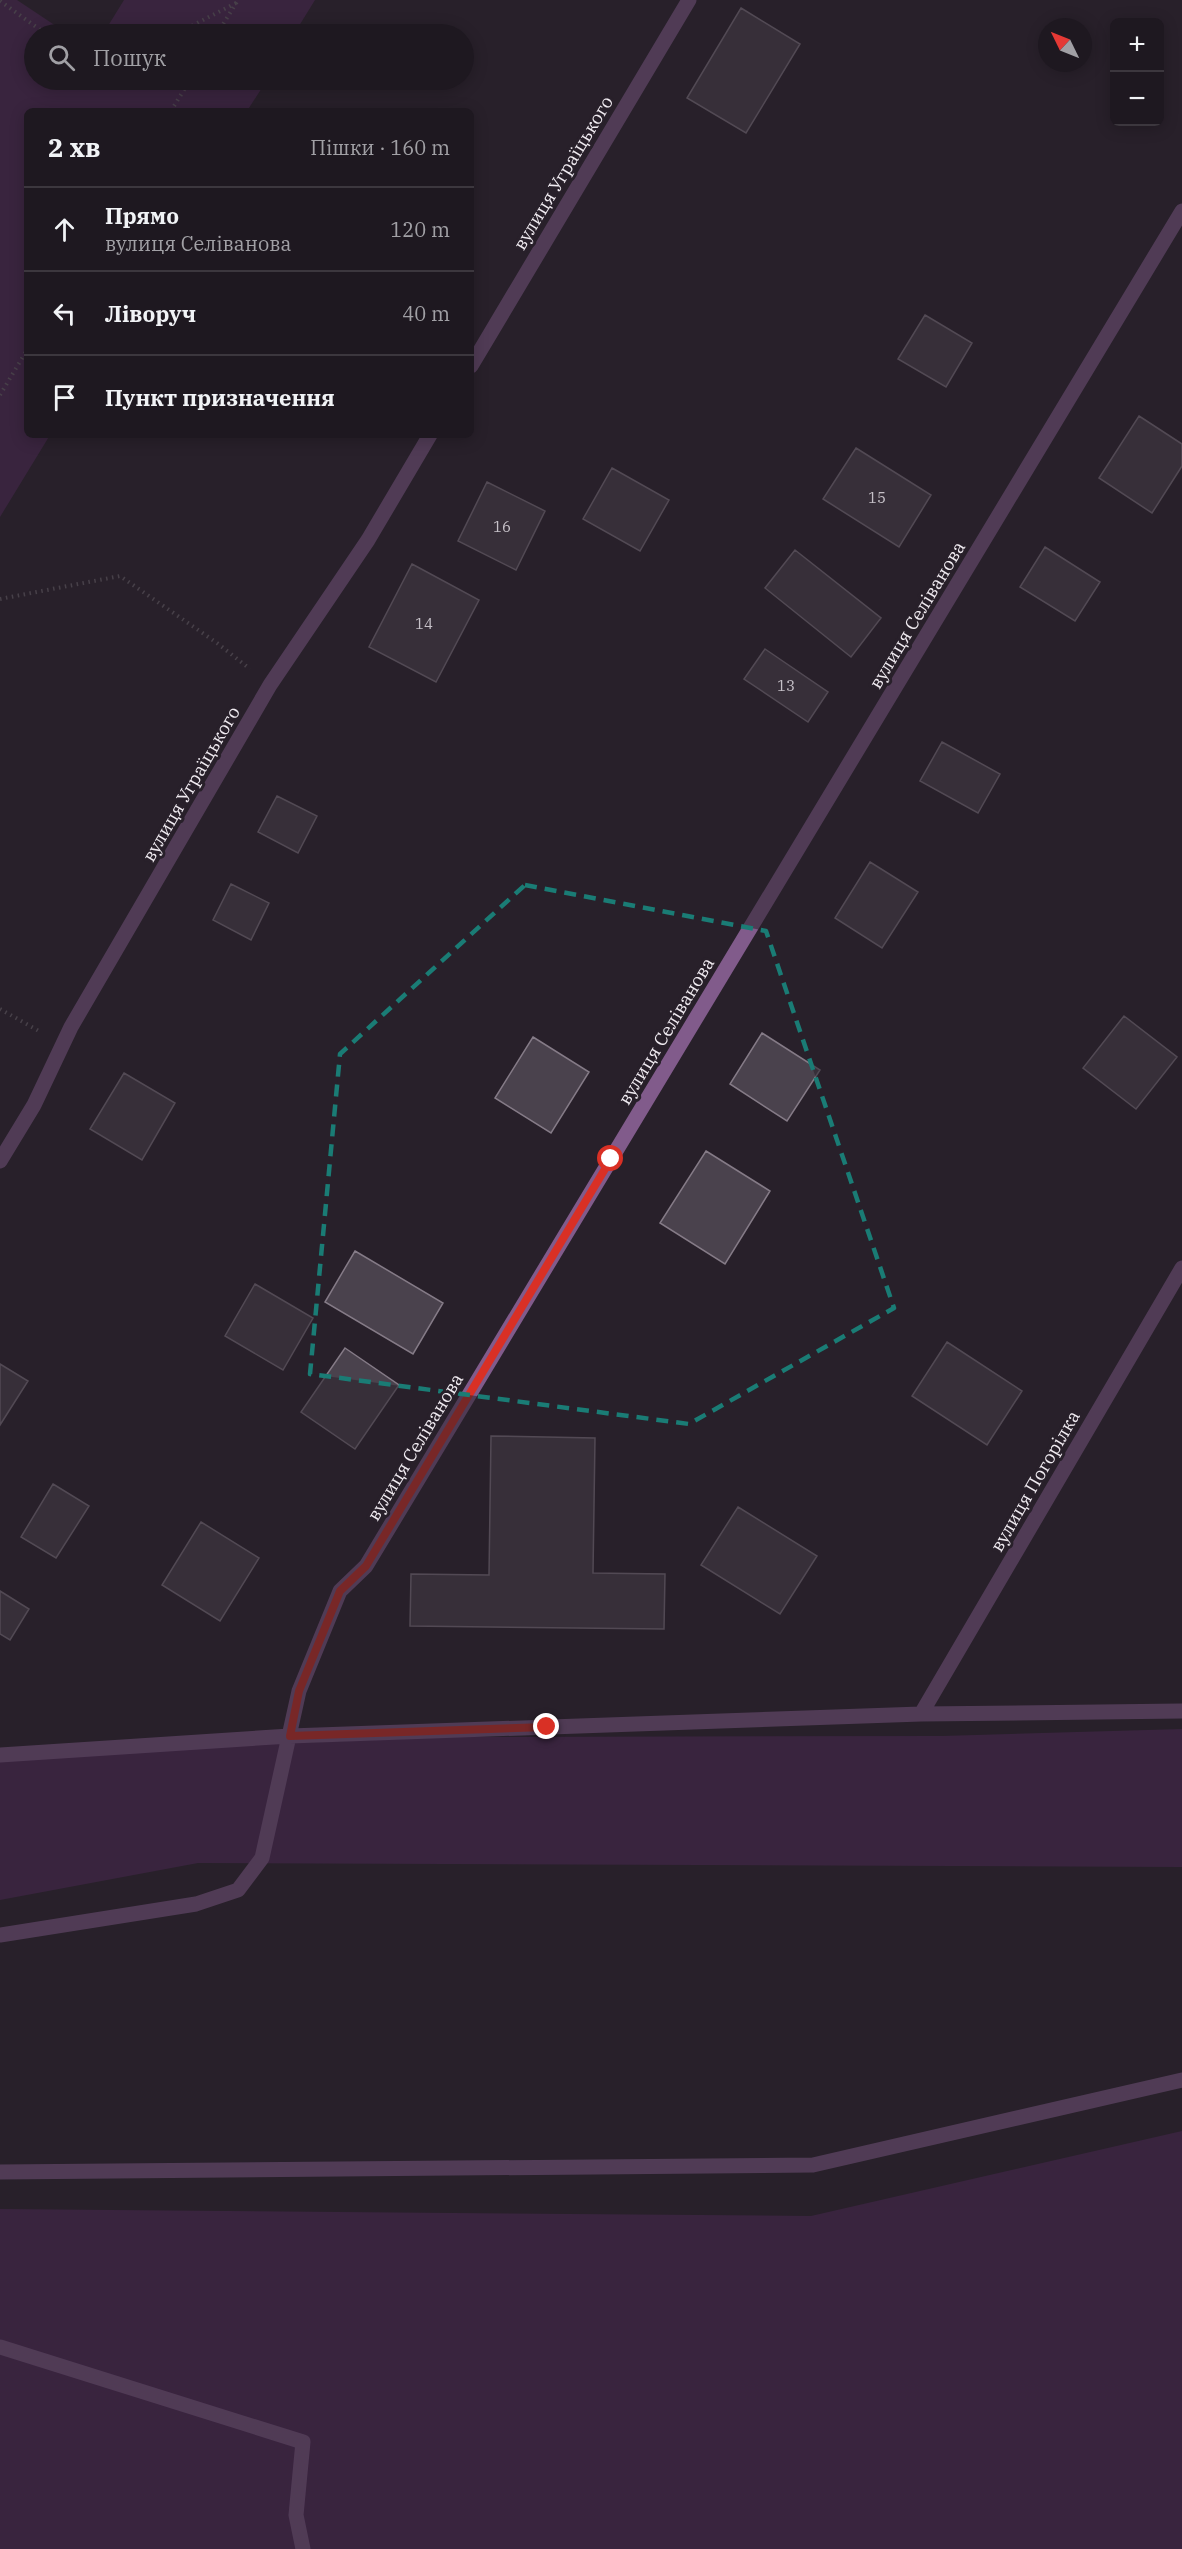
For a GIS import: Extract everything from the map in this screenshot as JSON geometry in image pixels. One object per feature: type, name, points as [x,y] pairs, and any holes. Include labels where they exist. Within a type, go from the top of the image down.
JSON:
[{"type":"street","name":"вулиця Уграїцького","points":[[474,361],[689,0]]},
{"type":"street","name":"вулиця Селіванова","points":[[0,1935],[196,1904],[238,1890],[262,1858],[299,1691],[340,1591],[366,1566],[1182,211]]},
{"type":"street","name":"вулиця Уграїцького","points":[[0,1161],[34,1105],[63,1044],[270,685],[368,540],[428,438]]},
{"type":"street","name":"вулиця Погорілка","points":[[921,1714],[1182,1268]]},
{"type":"street","points":[[0,1755],[290,1736],[921,1714],[1182,1711]]},
{"type":"street","points":[[0,2172],[813,2165],[1182,2080]]},
{"type":"street","points":[[0,2347],[303,2442],[296,2515],[303,2549]]},
{"type":"path","points":[[0,1],[32,24]]},
{"type":"path","points":[[194,24],[237,1]]},
{"type":"path","points":[[223,24],[237,1]]},
{"type":"path","points":[[173,108],[184,90]]},
{"type":"path","points":[[0,395],[24,355]]},
{"type":"path","points":[[0,599],[120,576],[217,643],[270,685]]},
{"type":"path","points":[[0,1009],[63,1044]]},
{"type":"highlighted area","points":[[525,885],[766,931],[894,1308],[689,1424],[310,1374],[340,1054]]},
{"type":"shaded area","points":[[0,0],[17,0],[53,24],[24,24],[24,90],[261,90],[249,108],[24,108],[24,438],[48,438],[0,517]]},
{"type":"shaded area","points":[[124,0],[315,0],[300,24],[109,24]]},
{"type":"shaded area","points":[[1182,1729],[1182,1867],[198,1863],[0,1900],[0,1754],[457,1737],[942,1736]]},
{"type":"shaded area","points":[[1182,2131],[1182,2549],[0,2549],[0,2209],[811,2216]]},
{"type":"building","points":[[741,8],[800,44],[746,133],[687,98]]},
{"type":"building","points":[[925,315],[972,343],[946,387],[898,359]]},
{"type":"building","points":[[1139,416],[1182,444],[1182,466],[1152,513],[1099,478]]},
{"type":"building","points":[[856,448],[931,495],[899,547],[823,499]]},
{"type":"building","points":[[612,468],[669,500],[640,551],[583,519]]},
{"type":"building","points":[[487,482],[545,511],[516,570],[458,541]]},
{"type":"building","points":[[1045,547],[1100,582],[1075,621],[1020,587]]},
{"type":"building","points":[[795,550],[881,618],[851,657],[765,588]]},
{"type":"building","points":[[412,564],[479,600],[436,682],[369,647]]},
{"type":"building","points":[[765,649],[828,692],[808,722],[744,679]]},
{"type":"building","points":[[942,742],[1000,774],[978,813],[920,781]]},
{"type":"building","points":[[277,796],[317,816],[298,853],[258,832]]},
{"type":"building","points":[[870,862],[918,892],[882,948],[835,918]]},
{"type":"building","points":[[231,884],[269,903],[251,940],[213,920]]},
{"type":"building","points":[[1124,1016],[1177,1057],[1136,1109],[1083,1068]]},
{"type":"building","points":[[762,1033],[820,1070],[787,1121],[730,1084]]},
{"type":"building","points":[[533,1037],[589,1072],[551,1133],[495,1098]]},
{"type":"building","points":[[124,1073],[175,1103],[142,1160],[90,1129]]},
{"type":"building","points":[[706,1151],[770,1191],[725,1264],[660,1223]]},
{"type":"building","points":[[355,1251],[443,1303],[413,1354],[325,1302]]},
{"type":"building","points":[[255,1284],[313,1318],[283,1370],[225,1336]]},
{"type":"building","points":[[947,1342],[1022,1391],[987,1445],[912,1396]]},
{"type":"building","points":[[345,1348],[399,1385],[355,1449],[301,1412]]},
{"type":"building","points":[[0,1364],[28,1381],[0,1425]]},
{"type":"building","points":[[491,1436],[595,1438],[593,1573],[665,1574],[664,1629],[410,1626],[411,1574],[489,1575]]},
{"type":"building","points":[[53,1484],[89,1506],[56,1558],[21,1537]]},
{"type":"building","points":[[738,1507],[817,1556],[780,1614],[701,1565]]},
{"type":"building","points":[[201,1522],[259,1558],[220,1621],[162,1585]]},
{"type":"building","points":[[0,1591],[29,1609],[10,1640],[0,1634]]},
{"type":"route","points":[[547,1727],[290,1736],[299,1691],[340,1591],[366,1566],[611,1159]]}]
